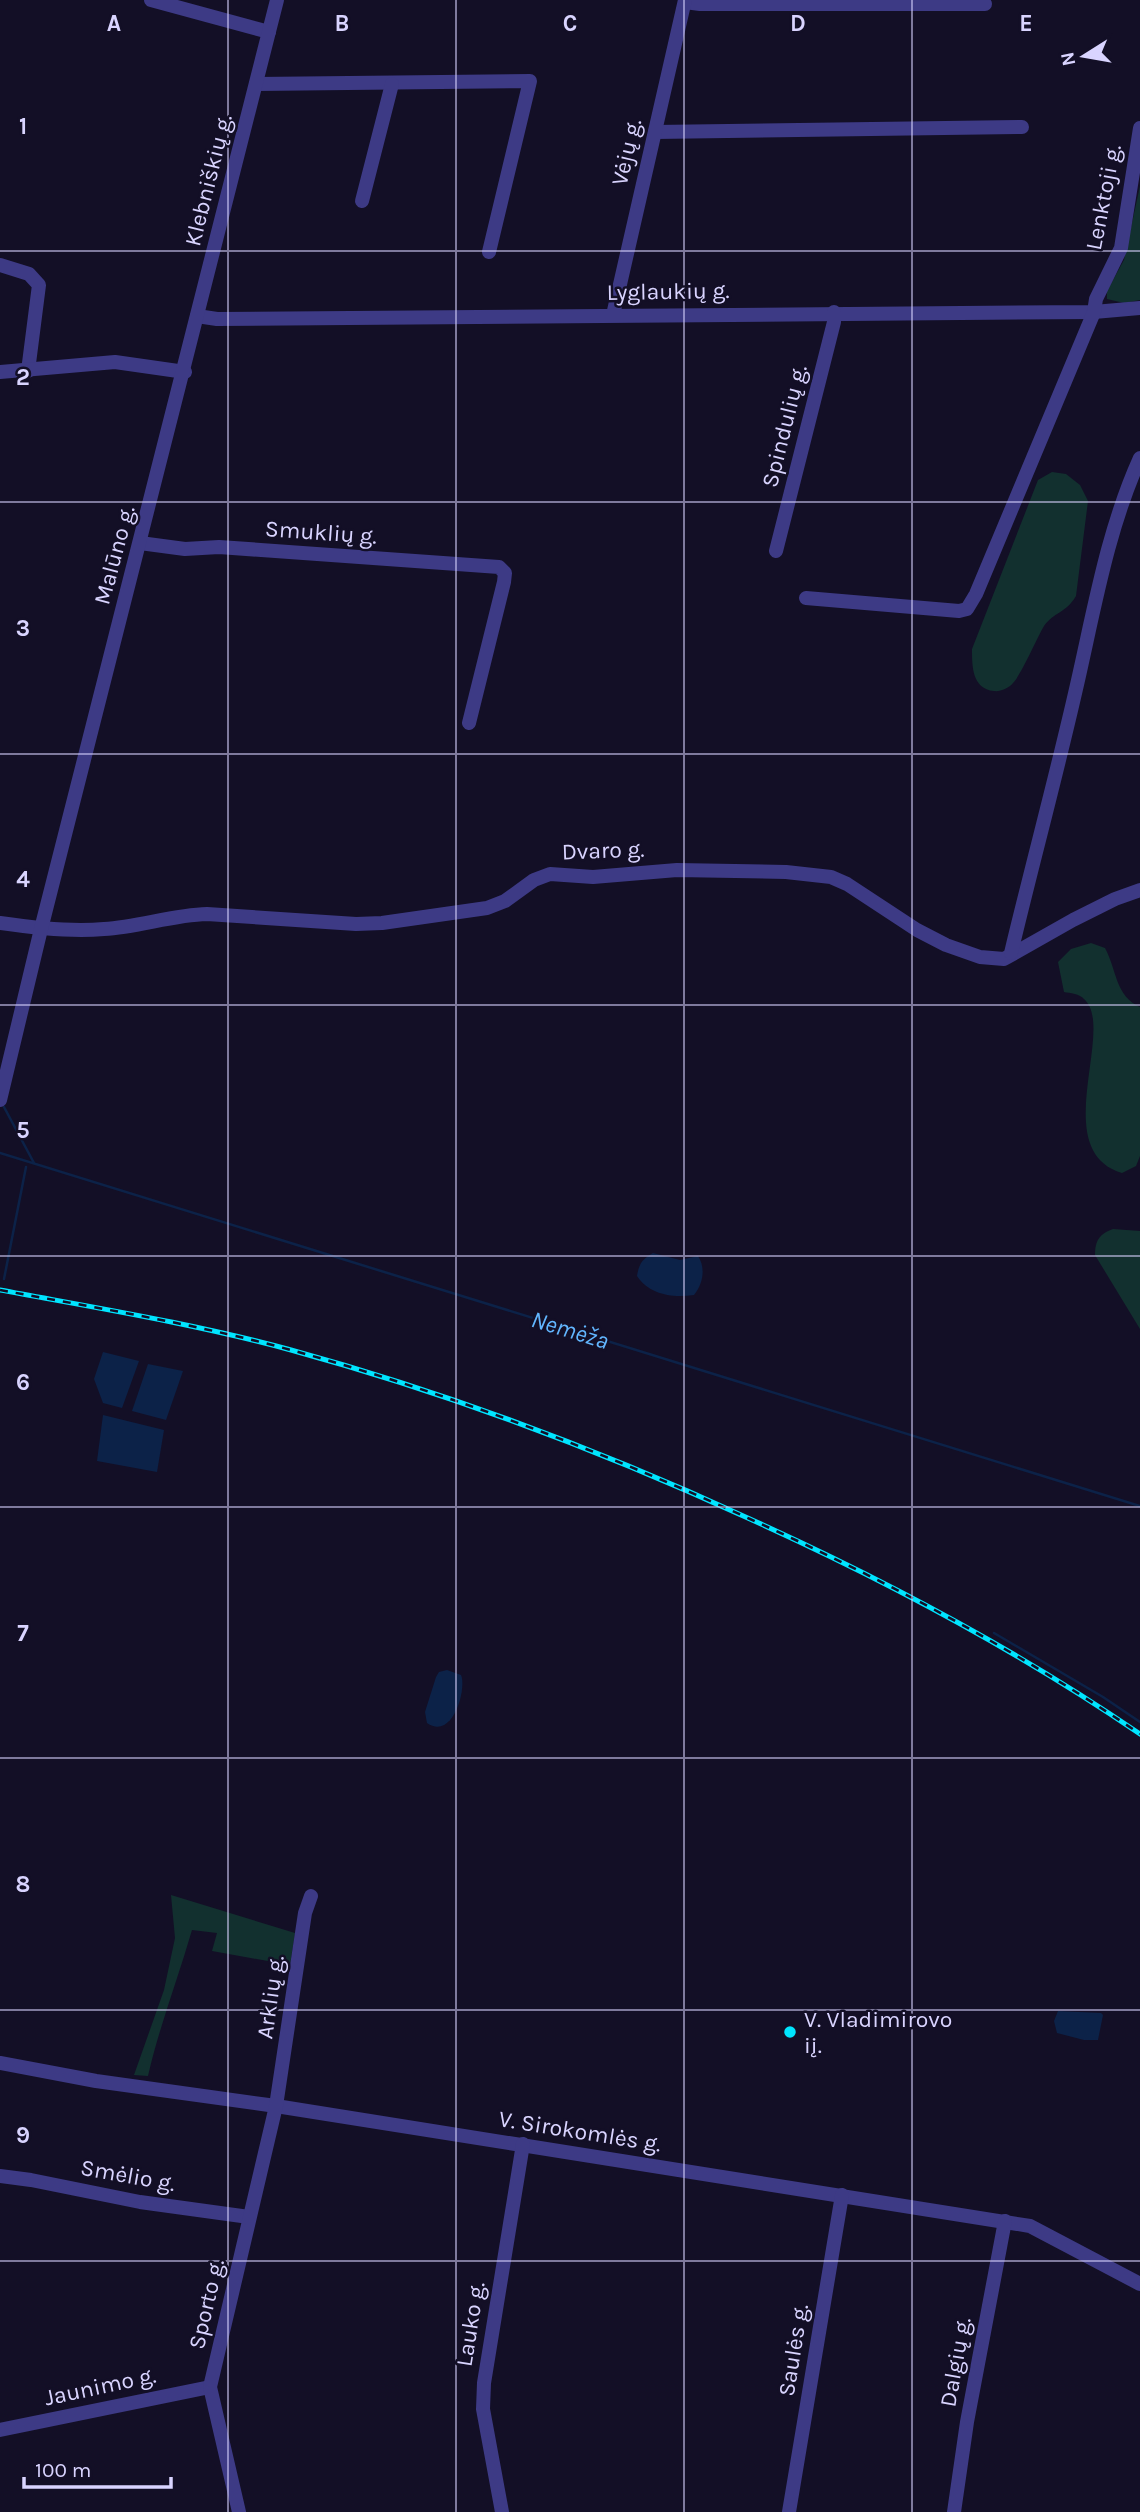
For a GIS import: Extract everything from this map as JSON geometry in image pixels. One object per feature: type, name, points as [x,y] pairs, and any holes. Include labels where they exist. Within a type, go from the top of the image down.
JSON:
[{"type":"street","points":[[150,0],[270,32]]},
{"type":"street","name":"Klebniškių g.","points":[[185,372],[277,0]]},
{"type":"street","points":[[685,1],[700,4],[985,4]]},
{"type":"street","name":"Vėjų g.","points":[[613,315],[685,1]]},
{"type":"street","points":[[256,84],[530,81],[489,252]]},
{"type":"street","points":[[362,201],[392,84]]},
{"type":"street","points":[[654,132],[1022,127]]},
{"type":"street","name":"Lenktoji g.","points":[[806,598],[960,611],[967,609],[976,594],[1094,312],[1096,299],[1121,248],[1140,128]]},
{"type":"street","points":[[0,265],[29,274],[39,285],[40,294],[28,371]]},
{"type":"street","name":"Lyglaukių g.","points":[[197,316],[231,318],[1094,312],[1140,308]]},
{"type":"street","name":"Spindulių g.","points":[[776,551],[834,322],[834,312]]},
{"type":"street","points":[[0,372],[115,362],[185,372]]},
{"type":"street","name":"Malūno g.","points":[[0,1101],[41,929],[185,372]]},
{"type":"street","points":[[1011,953],[1110,540],[1125,491],[1140,458]]},
{"type":"street","name":"Smuklių g.","points":[[140,543],[185,549],[219,547],[499,567],[505,573],[504,582],[469,723]]},
{"type":"street","name":"Dvaro g.","points":[[0,923],[41,929],[102,930],[186,915],[207,914],[356,924],[382,923],[487,908],[505,901],[534,880],[550,874],[593,877],[642,872],[786,872],[831,877],[847,884],[917,930],[946,945],[992,960],[1004,959],[1115,899],[1140,890]]},
{"type":"street","name":"Arklių g.","points":[[276,2106],[305,1913],[311,1896]]},
{"type":"street","name":"V. Sirokomlės g.","points":[[0,2063],[106,2082],[523,2144],[1005,2221],[1030,2226],[1046,2233],[1140,2284]]},
{"type":"street","name":"Sporto g.","points":[[239,2512],[210,2387],[276,2106]]},
{"type":"street","name":"Lauko g.","points":[[502,2512],[485,2421],[484,2383],[523,2144]]},
{"type":"street","name":"Smėlio g.","points":[[0,2176],[140,2202],[249,2217]]},
{"type":"street","name":"Saulės g.","points":[[789,2512],[842,2195]]},
{"type":"street","name":"Dalgių g.","points":[[954,2512],[967,2422],[1005,2221]]},
{"type":"street","name":"Jaunimo g.","points":[[0,2430],[210,2387]]},
{"type":"green space","points":[[1140,186],[1140,300],[1124,303],[1107,299],[1107,291],[1124,260]]},
{"type":"green space","points":[[1052,472],[1066,474],[1080,485],[1088,501],[1076,596],[1044,626],[1011,685],[994,691],[981,686],[977,681],[972,649],[1038,480]]},
{"type":"green space","points":[[1091,943],[1105,948],[1121,989],[1140,1007],[1140,1156],[1136,1166],[1122,1173],[1100,1160],[1089,1140],[1086,1115],[1093,1035],[1092,1014],[1082,997],[1064,992],[1058,962],[1071,949]]},
{"type":"green space","points":[[1113,1229],[1140,1231],[1140,1329],[1095,1255],[1099,1239]]},
{"type":"green space","points":[[171,1895],[295,1933],[290,1965],[212,1951],[217,1933],[192,1930],[148,2076],[134,2075],[164,1990],[175,1938]]},
{"type":"water","points":[[653,1253],[680,1260],[698,1256],[702,1276],[694,1295],[662,1294],[642,1282],[637,1276],[639,1268]]},
{"type":"water","points":[[103,1352],[139,1361],[122,1408],[103,1403],[94,1379]]},
{"type":"water","points":[[148,1364],[183,1371],[166,1420],[132,1411]]},
{"type":"water","points":[[103,1415],[164,1430],[157,1472],[97,1461]]},
{"type":"water","points":[[447,1670],[461,1675],[462,1691],[451,1719],[436,1727],[427,1723],[425,1712],[436,1677],[439,1672]]},
{"type":"water","points":[[1058,2011],[1101,2013],[1103,2015],[1098,2040],[1084,2040],[1057,2033],[1054,2021]]},
{"type":"waterway","points":[[4,1107],[34,1163]]},
{"type":"waterway","name":"Nemėža","points":[[0,1153],[1140,1506]]},
{"type":"waterway","points":[[4,1279],[26,1167]]},
{"type":"waterway","points":[[994,1633],[1140,1722]]},
{"type":"railway","points":[[0,1290],[183,1324],[291,1350],[466,1404],[581,1447],[750,1519],[900,1592],[998,1645],[1140,1734]]},
{"type":"place","name":"V. Vladimirovo iį.","points":[[790,2032]]}]
